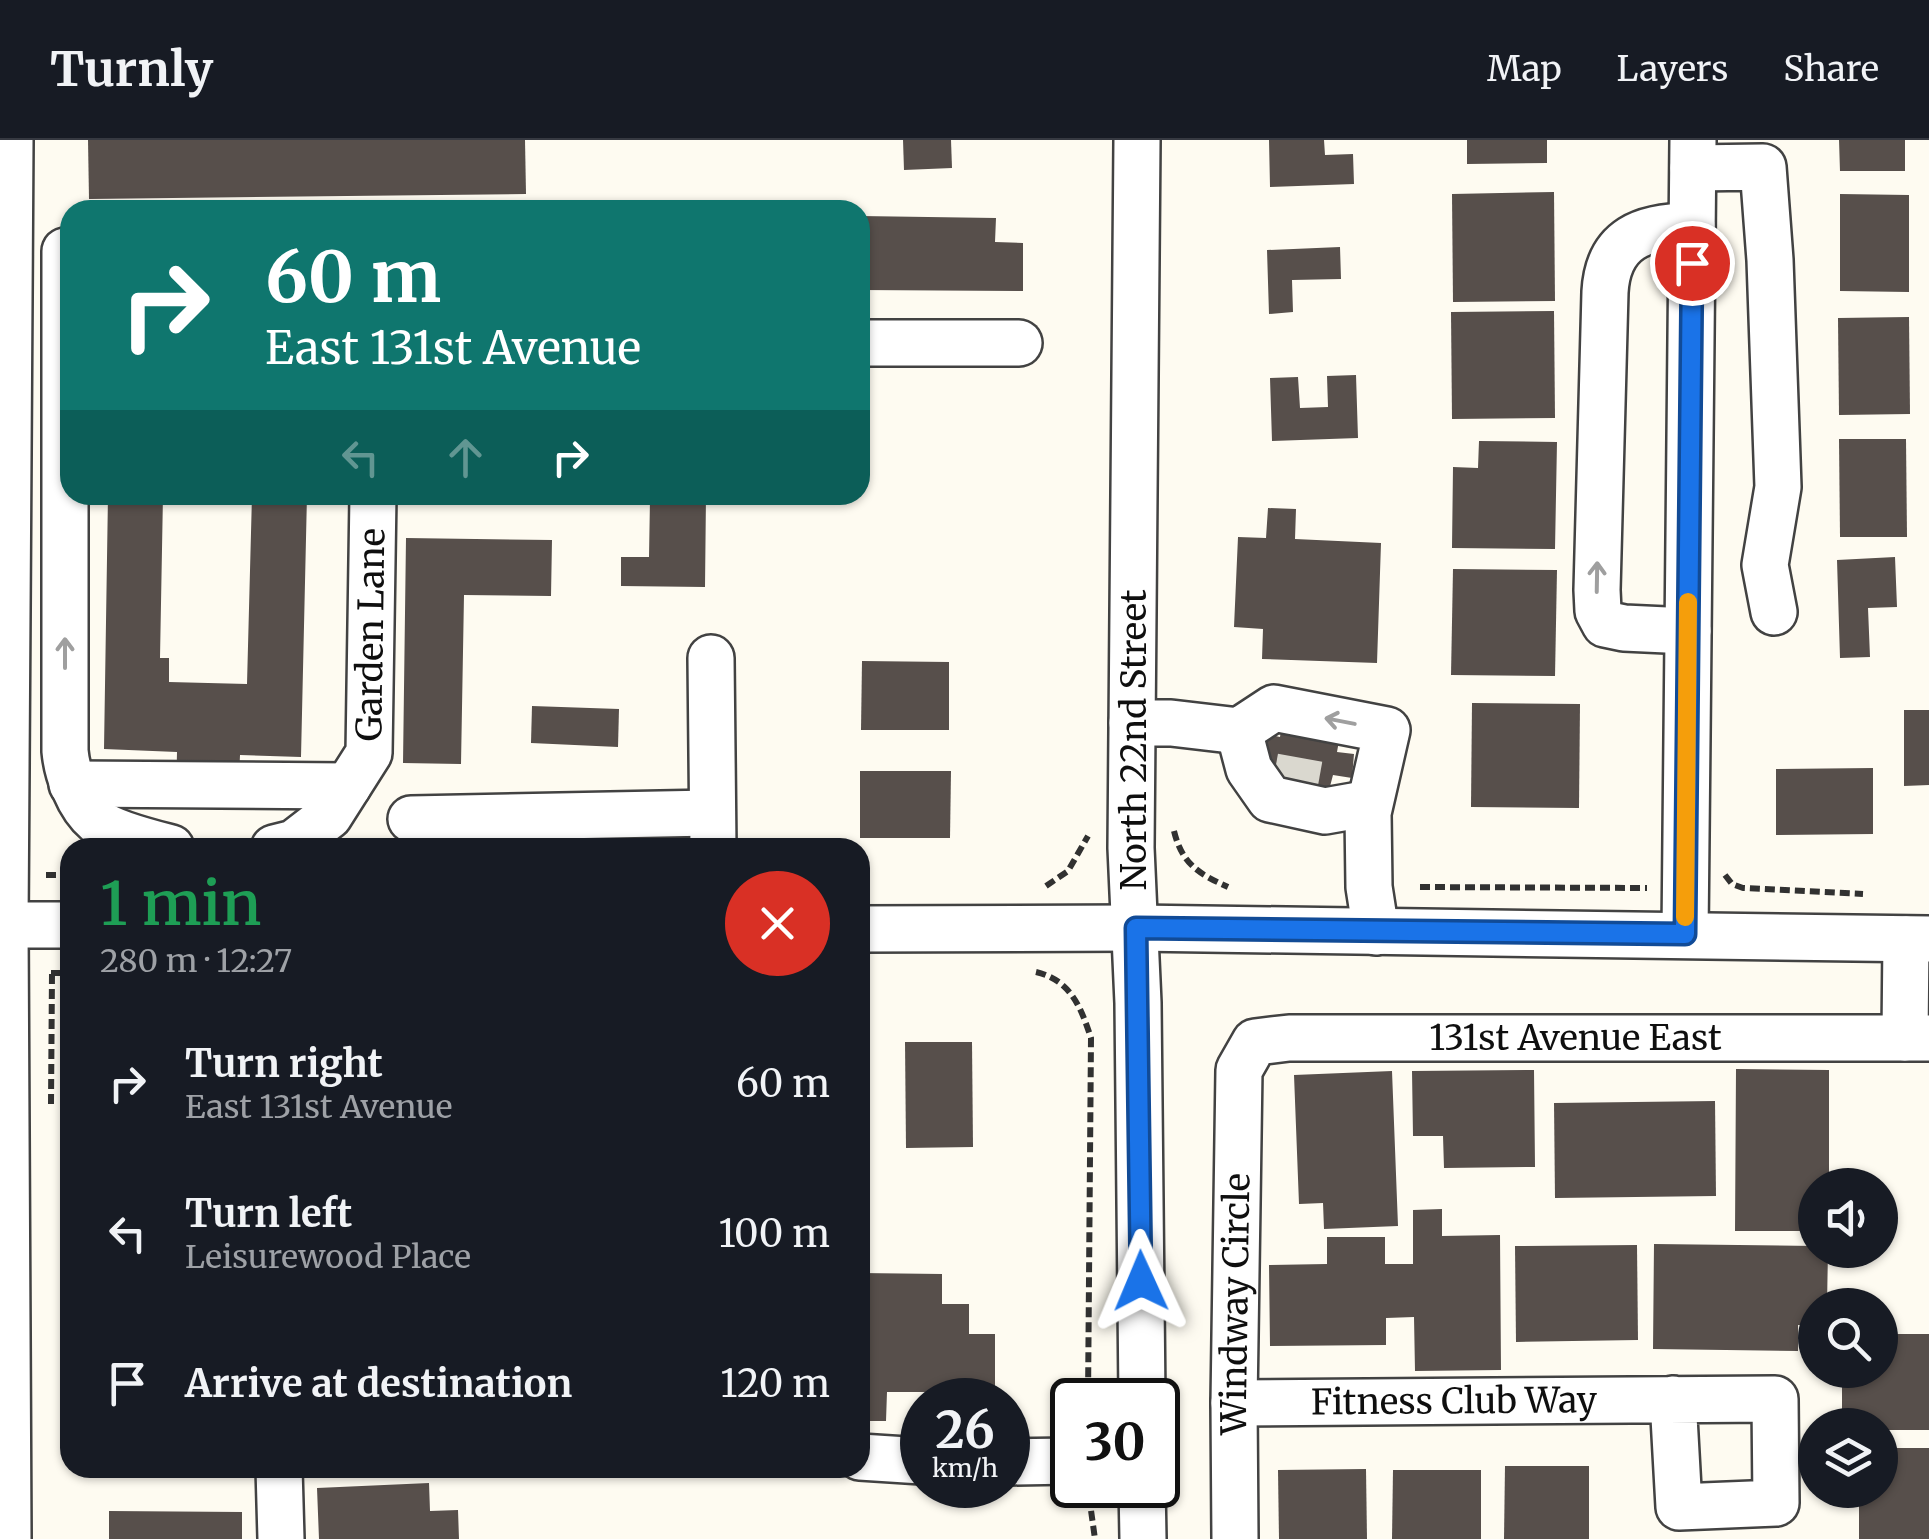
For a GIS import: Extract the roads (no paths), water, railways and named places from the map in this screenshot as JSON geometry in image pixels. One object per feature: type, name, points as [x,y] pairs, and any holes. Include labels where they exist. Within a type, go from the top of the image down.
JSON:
[{"type":"street","points":[[8,1539],[2,925],[10,140]]},
{"type":"street","name":"North 22nd Street","points":[[1137,140],[1131,848],[1136,928],[1142,1378]]},
{"type":"street","points":[[1685,934],[1693,154],[1763,167],[1778,487],[1765,565],[1774,612]]},
{"type":"street","points":[[1688,630],[1604,624],[1598,611],[1597,590],[1605,292],[1610,261],[1617,248],[1648,230],[1692,226]]},
{"type":"street","points":[[10,264],[60,260]]},
{"type":"street","points":[[870,342],[1019,343]]},
{"type":"street","points":[[65,505],[67,776],[97,821],[138,838]]},
{"type":"street","name":"Garden Lane","points":[[302,838],[330,816],[369,753],[373,505]]},
{"type":"street","points":[[411,819],[460,832],[712,830],[712,658]]},
{"type":"street","points":[[1352,801],[1325,811],[1270,799],[1254,759],[1274,708],[1387,730],[1352,801],[1376,932]]},
{"type":"street","points":[[1132,723],[1170,723],[1254,759]]},
{"type":"street","points":[[72,784],[348,786]]},
{"type":"street","points":[[2,925],[60,925]]},
{"type":"street","points":[[870,928],[1918,939],[1917,1038]]},
{"type":"street","name":"131st Avenue East","points":[[1239,1070],[1255,1042],[1289,1038],[1917,1038]]},
{"type":"street","name":"Windway Circle","points":[[1236,1539],[1239,1070]]},
{"type":"street","name":"Fitness Club Way","points":[[1234,1404],[1673,1399]]},
{"type":"street","points":[[870,1458],[900,1460]]},
{"type":"street","points":[[279,1478],[281,1539]]},
{"type":"street","points":[[1142,1508],[1143,1539]]},
{"type":"tunnel","points":[[1274,776],[1330,786]]}]
